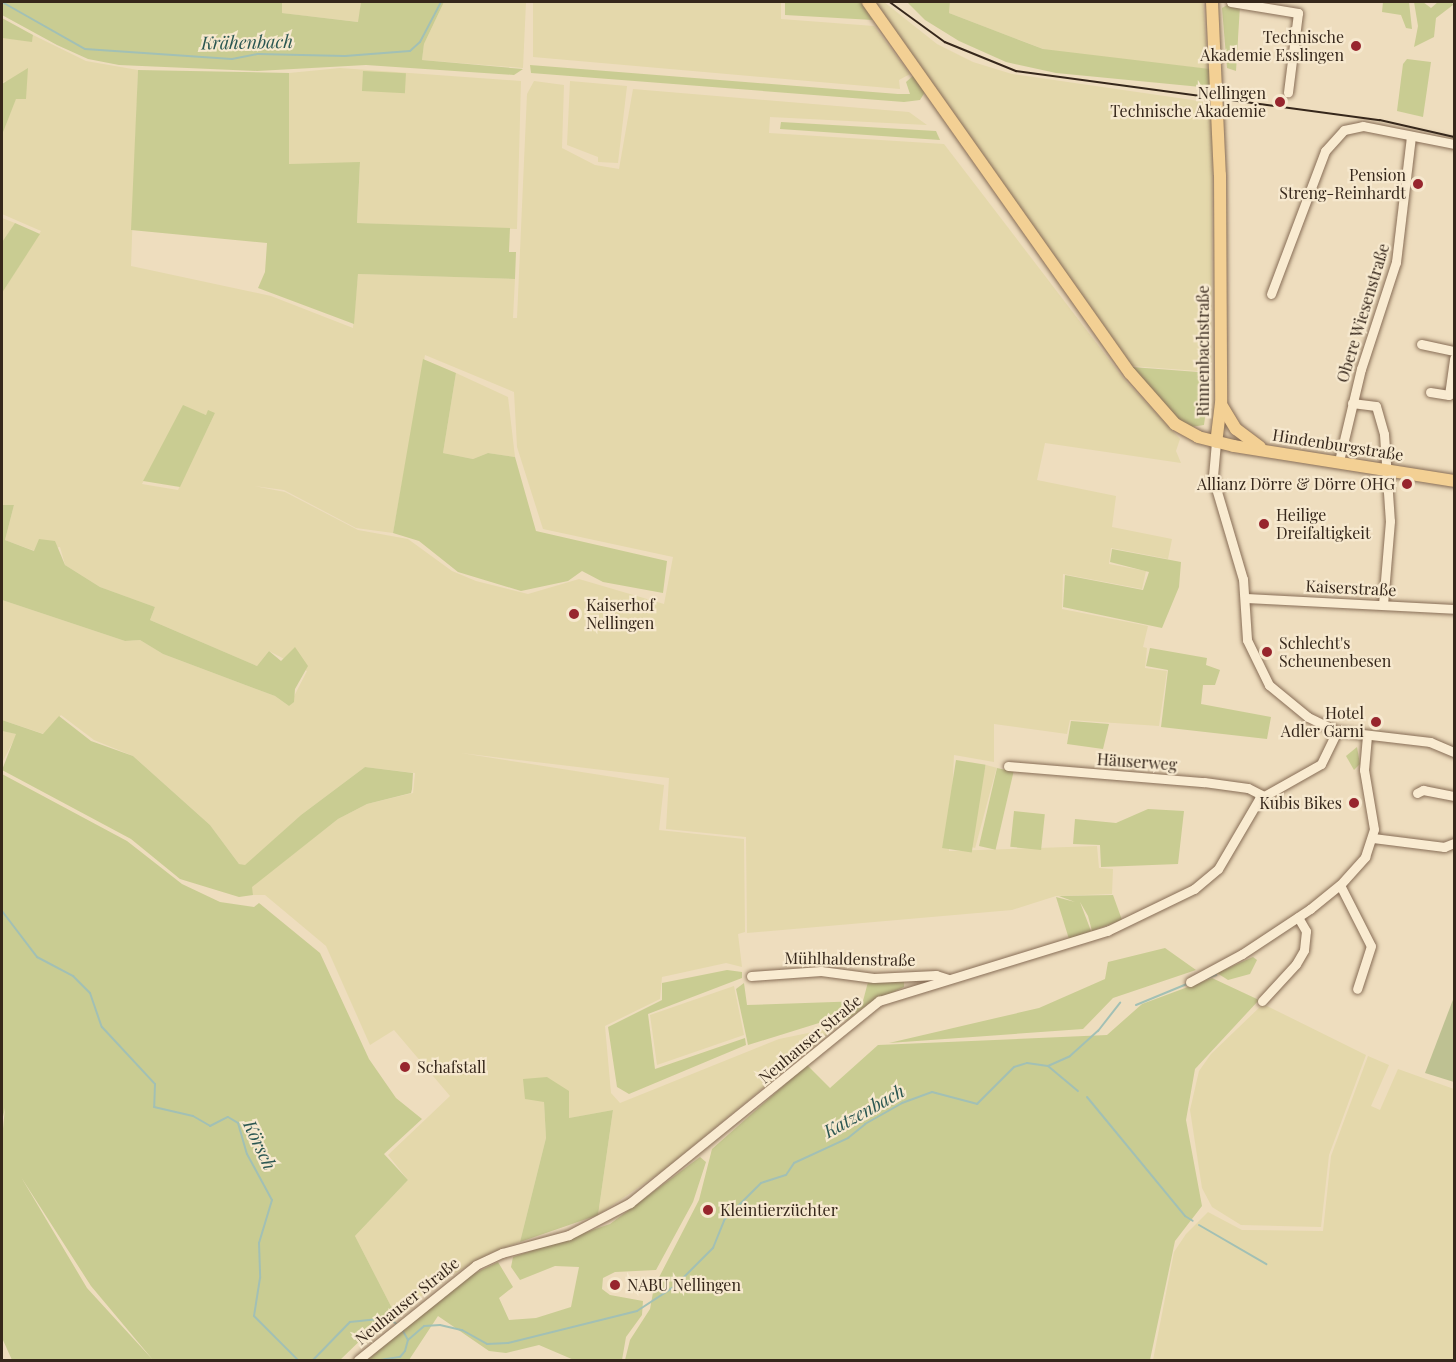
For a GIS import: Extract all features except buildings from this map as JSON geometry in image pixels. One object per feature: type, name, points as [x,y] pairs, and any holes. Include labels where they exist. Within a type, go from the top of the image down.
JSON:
[{"type":"main road","name":"Hindenburgstraße","points":[[868,2],[1148,397],[1182,429],[1216,442],[1455,481]]},
{"type":"main road","name":"Rinnenbachstraße","points":[[1212,2],[1220,167],[1221,403],[1216,442]]},
{"type":"main road","points":[[1221,403],[1236,429],[1269,451]]},
{"type":"street","points":[[1212,2],[1218,2]]},
{"type":"street","points":[[1232,2],[1292,9],[1298,13],[1288,92]]},
{"type":"street","points":[[1271,294],[1330,144],[1354,126],[1455,144]]},
{"type":"street","name":"Obere Wiesenstraße","points":[[1339,461],[1352,403],[1396,262],[1411,136]]},
{"type":"street","points":[[1421,344],[1455,351]]},
{"type":"street","points":[[1430,392],[1449,395],[1455,358]]},
{"type":"street","points":[[1352,403],[1377,408],[1384,434],[1390,522],[1383,605]]},
{"type":"street","name":"Rinnenbachstraße","points":[[1216,442],[1215,485],[1246,598],[1247,640],[1269,685],[1308,717],[1337,731],[1367,738],[1430,742],[1455,752]]},
{"type":"street","name":"Kaiserstraße","points":[[1246,598],[1455,609]]},
{"type":"street","points":[[1262,795],[1321,764],[1337,731]]},
{"type":"street","points":[[1190,982],[1298,917],[1340,885],[1367,854],[1373,838],[1373,813],[1364,770],[1367,738]]},
{"type":"street","name":"Häuserweg","points":[[1008,766],[1181,779],[1242,787],[1262,795]]},
{"type":"street","points":[[1417,793],[1423,790],[1455,796]]},
{"type":"street","name":"Neuhauser Straße","points":[[358,1360],[390,1331],[463,1274],[490,1258],[569,1235],[612,1215],[706,1145],[874,1005],[948,979],[1098,934],[1185,895],[1218,869],[1262,795]]},
{"type":"street","points":[[1373,838],[1444,847],[1455,843]]},
{"type":"street","points":[[1340,885],[1371,946],[1357,989]]},
{"type":"street","points":[[1262,1001],[1296,964],[1304,950],[1306,931],[1298,917]]},
{"type":"street","name":"Mühlhaldenstraße","points":[[751,976],[821,971],[874,978],[936,975],[948,979]]},
{"type":"shaded area","points":[[282,2],[361,2],[359,22],[281,13]]},
{"type":"shaded area","points":[[444,2],[526,2],[523,68],[422,60],[424,44]]},
{"type":"shaded area","points":[[533,2],[781,2],[781,19],[874,26],[910,74],[899,80],[900,89],[533,57]]},
{"type":"shaded area","points":[[872,2],[884,2],[937,44],[973,62],[1012,74],[1213,103],[1211,372],[1131,366]]},
{"type":"shaded area","points":[[950,2],[1203,2],[1208,69],[1051,52],[949,13]]},
{"type":"shaded area","points":[[33,35],[86,61],[138,70],[131,266],[271,296],[353,328],[358,274],[515,279],[513,318],[517,318],[527,94],[534,81],[564,85],[562,148],[595,165],[619,169],[633,89],[909,112],[927,125],[770,117],[769,133],[944,144],[1124,379],[1180,439],[1176,451],[1181,463],[1045,443],[1037,480],[1116,496],[1112,527],[1172,539],[1168,559],[1111,548],[1109,564],[1146,571],[1142,589],[1063,574],[1062,609],[1148,626],[1143,647],[1147,648],[1145,668],[1167,671],[1159,726],[1070,720],[1067,734],[994,724],[994,762],[954,755],[949,851],[1097,846],[1099,868],[1113,869],[1112,894],[1056,896],[1012,910],[747,933],[746,837],[666,829],[669,778],[461,753],[664,785],[659,830],[744,839],[745,932],[738,934],[742,967],[726,963],[662,977],[660,999],[605,1026],[611,1093],[620,1103],[779,1039],[837,1027],[664,1170],[598,1215],[613,1110],[569,1118],[544,1102],[546,1138],[520,1242],[493,1252],[441,1281],[396,1316],[355,1236],[408,1180],[388,1155],[450,1096],[394,1030],[370,1045],[326,946],[265,895],[253,895],[251,887],[338,819],[367,804],[413,793],[415,773],[365,767],[301,815],[245,866],[239,864],[210,825],[133,756],[94,740],[61,715],[44,734],[2,720],[2,600],[125,641],[140,640],[163,654],[275,696],[289,706],[307,671],[269,651],[257,666],[150,620],[155,607],[100,587],[65,565],[60,547],[35,551],[5,540],[14,505],[2,505],[2,293],[41,231],[2,214],[2,135],[16,98],[5,81],[2,84],[2,38],[32,41]],"holes":[[[425,355],[514,392],[517,447],[543,529],[673,557],[664,604],[579,579],[528,594],[476,581],[452,571],[408,539],[358,530],[285,492],[254,486],[284,490],[356,528],[393,533]],[[183,406],[206,415],[215,413],[178,490],[142,484]]]},
{"type":"shaded area","points":[[340,68],[521,81],[517,229],[357,223],[360,163],[289,164],[289,73]]},
{"type":"shaded area","points":[[570,81],[627,86],[618,163],[598,162],[598,157],[567,145]]},
{"type":"shaded area","points":[[2,218],[15,223],[2,242]]},
{"type":"shaded area","points":[[456,373],[508,397],[515,457],[488,453],[473,459],[443,453]]},
{"type":"shaded area","points":[[2,731],[17,734],[2,763]]},
{"type":"shaded area","points":[[986,765],[997,768],[975,848],[965,845]]},
{"type":"shaded area","points":[[734,986],[744,1035],[657,1065],[650,1015]]},
{"type":"shaded area","points":[[1263,1004],[1366,1055],[1329,1155],[1321,1227],[1241,1225],[1212,1207],[1202,1188],[1190,1110],[1199,1071],[1211,1054]]},
{"type":"shaded area","points":[[1368,1056],[1389,1065],[1371,1106],[1380,1110],[1398,1069],[1454,1089],[1454,1360],[1153,1360],[1174,1252],[1186,1234],[1208,1212],[1242,1230],[1323,1231],[1331,1156]]},
{"type":"green space","points":[[2,2],[282,2],[282,13],[358,22],[361,2],[444,2],[424,44],[422,60],[523,69],[514,75],[366,65],[257,71],[119,65],[88,59],[57,45],[2,15]]},
{"type":"green space","points":[[785,2],[861,2],[873,20],[785,15]]},
{"type":"green space","points":[[907,2],[950,2],[949,13],[1043,49],[1210,69],[1211,88],[1056,73],[1006,62],[959,41],[925,20]]},
{"type":"green space","points":[[1383,2],[1409,2],[1412,29],[1406,28],[1401,15],[1382,12]]},
{"type":"green space","points":[[1414,2],[1423,2],[1431,8],[1438,2],[1452,2],[1453,5],[1436,18],[1434,37],[1414,47],[1418,26]]},
{"type":"green space","points":[[1227,5],[1240,6],[1236,71],[1227,68],[1222,8]]},
{"type":"green space","points":[[2,18],[33,35],[32,42],[2,38]]},
{"type":"green space","points":[[1407,59],[1431,62],[1423,117],[1397,111],[1403,64]]},
{"type":"green space","points":[[530,65],[898,94],[910,94],[906,82],[914,75],[925,92],[920,100],[904,102],[531,73]]},
{"type":"green space","points":[[28,68],[26,99],[16,99],[2,135],[2,84]]},
{"type":"green space","points":[[138,70],[289,73],[289,164],[360,162],[357,223],[510,228],[509,252],[516,252],[515,279],[358,274],[354,324],[258,288],[265,272],[267,243],[131,230]]},
{"type":"green space","points":[[363,71],[406,73],[405,93],[362,91]]},
{"type":"green space","points":[[781,122],[936,131],[940,140],[780,129]]},
{"type":"green space","points":[[15,223],[40,234],[2,293],[2,242]]},
{"type":"green space","points":[[423,359],[456,373],[443,453],[473,459],[488,453],[515,457],[536,531],[667,561],[663,593],[603,582],[582,571],[568,581],[521,591],[458,572],[419,541],[393,533]]},
{"type":"green space","points":[[1132,367],[1211,373],[1204,425],[1191,427],[1176,419]]},
{"type":"green space","points":[[183,405],[206,415],[208,410],[215,413],[180,487],[143,481]]},
{"type":"green space","points":[[2,505],[14,505],[5,540],[34,551],[39,539],[55,541],[65,565],[100,587],[155,607],[150,620],[257,666],[269,651],[281,661],[295,647],[308,666],[295,689],[294,702],[289,706],[275,696],[163,654],[140,640],[125,641],[2,600]]},
{"type":"green space","points":[[1112,549],[1181,562],[1179,587],[1162,628],[1063,607],[1065,575],[1143,590],[1149,572],[1110,562]]},
{"type":"green space","points":[[1150,648],[1207,658],[1206,665],[1220,670],[1215,685],[1203,685],[1201,704],[1271,717],[1267,739],[1161,727],[1168,670],[1146,666]]},
{"type":"green space","points":[[59,716],[91,741],[133,756],[210,825],[239,864],[245,865],[301,815],[365,767],[413,773],[412,789],[411,793],[367,804],[338,819],[252,887],[253,895],[239,897],[180,879],[131,839],[2,770],[16,734],[2,731],[2,720],[43,734]]},
{"type":"green space","points":[[1071,721],[1109,724],[1103,749],[1067,744]]},
{"type":"green space","points":[[1357,747],[1360,764],[1354,770],[1346,756]]},
{"type":"green space","points":[[956,760],[986,765],[972,853],[942,848]]},
{"type":"green space","points":[[997,768],[1014,772],[996,850],[979,846]]},
{"type":"green space","points":[[2,774],[127,841],[182,884],[220,902],[254,907],[259,903],[320,953],[369,1059],[396,1098],[422,1119],[384,1154],[408,1180],[355,1236],[396,1316],[385,1327],[370,1331],[340,1360],[153,1360],[12,1360],[2,1338],[2,1139],[5,1108],[2,1121]],"holes":[[[21,1177],[91,1286],[153,1360],[87,1288]]]},
{"type":"green space","points":[[1148,809],[1184,811],[1178,864],[1101,867],[1100,845],[1073,844],[1075,819],[1116,823]]},
{"type":"green space","points":[[1014,811],[1045,814],[1041,850],[1010,847]]},
{"type":"green space","points":[[1113,895],[1122,920],[1092,931],[1088,916],[1080,902],[1091,931],[1069,939],[1056,897],[1075,902],[1059,896]]},
{"type":"green space","points":[[1165,948],[1196,970],[1113,998],[1083,1029],[889,1043],[1039,1008],[1105,979],[1108,962]]},
{"type":"green space","points":[[1253,957],[1257,960],[1250,974],[1228,980],[1217,973]]},
{"type":"green space","points":[[727,970],[742,972],[742,978],[648,1014],[655,1069],[745,1038],[746,1045],[629,1094],[617,1087],[608,1027],[662,1000],[662,983]]},
{"type":"green space","points":[[1212,978],[1259,1000],[1195,1069],[1186,1120],[1202,1206],[1175,1241],[1150,1360],[625,1360],[630,1340],[650,1309],[654,1287],[699,1200],[712,1149],[807,1065],[830,1088],[878,1045],[1107,1035],[1142,1004]]},
{"type":"green space","points":[[868,982],[904,982],[904,987],[868,1004],[847,1020],[819,1023],[748,1045],[736,989],[744,983],[747,1005],[863,1001]]},
{"type":"green space","points":[[1454,997],[1454,1082],[1425,1073]]},
{"type":"green space","points":[[547,1077],[569,1091],[569,1118],[613,1110],[598,1215],[520,1242],[546,1138],[544,1102],[525,1099],[523,1079]]},
{"type":"green space","points":[[700,1157],[706,1162],[693,1202],[656,1270],[615,1272],[603,1278],[602,1289],[610,1295],[643,1301],[642,1315],[626,1337],[622,1360],[574,1360],[539,1345],[506,1353],[489,1351],[438,1316],[409,1360],[367,1360],[469,1276],[498,1262],[513,1287],[499,1298],[509,1320],[536,1318],[571,1307],[579,1267],[555,1266],[520,1280],[511,1267],[513,1257],[610,1224]]},
{"type":"waterway","name":"Krähenbach","points":[[2,2],[85,49],[232,59],[258,54],[345,56],[410,51],[420,42],[441,2]]},
{"type":"waterway","name":"Körsch","points":[[2,911],[37,957],[73,976],[90,993],[102,1027],[155,1084],[154,1107],[193,1116],[210,1126],[228,1117],[238,1123],[247,1154],[272,1200],[259,1243],[260,1278],[254,1316],[298,1360]]},
{"type":"waterway","name":"Katzenbach","points":[[1204,979],[1216,975]]},
{"type":"waterway","name":"Katzenbach","points":[[1136,1005],[1187,984]]},
{"type":"waterway","name":"Katzenbach","points":[[408,1340],[424,1326],[440,1325],[462,1330],[487,1344],[508,1343],[637,1311],[675,1286],[713,1248],[725,1219],[761,1183],[786,1175],[794,1163],[848,1138],[865,1124],[902,1103],[932,1092],[977,1104],[1014,1067],[1027,1063],[1048,1066],[1070,1056],[1098,1031],[1120,1003]]},
{"type":"waterway","points":[[1048,1066],[1078,1091]]},
{"type":"waterway","points":[[1087,1097],[1185,1216],[1193,1221]]},
{"type":"waterway","points":[[1199,1225],[1266,1264]]},
{"type":"waterway","name":"Körsch","points":[[313,1360],[350,1322],[388,1318],[398,1325]]},
{"type":"waterway","name":"Körsch","points":[[380,1360],[400,1357],[405,1351],[408,1340],[402,1329]]},
{"type":"tram line","points":[[890,2],[945,42],[1016,71],[1380,120],[1454,137]]},
{"type":"place","name":"Technische Akademie Esslingen","points":[[1356,46]]},
{"type":"place","name":"Nellingen Technische Akademie","points":[[1280,102]]},
{"type":"place","name":"Pension Streng-Reinhardt","points":[[1418,184]]},
{"type":"place","name":"Allianz Dörre & Dörre OHG","points":[[1407,484]]},
{"type":"place","name":"Heilige Dreifaltigkeit","points":[[1264,524]]},
{"type":"place","name":"Kaiserhof Nellingen","points":[[574,614]]},
{"type":"place","name":"Schlecht's Scheunenbesen","points":[[1267,652]]},
{"type":"place","name":"Hotel Adler Garni","points":[[1376,722]]},
{"type":"place","name":"Kubis Bikes","points":[[1354,803]]},
{"type":"place","name":"Schafstall","points":[[405,1067]]},
{"type":"place","name":"Kleintierzüchter","points":[[708,1210]]},
{"type":"place","name":"NABU Nellingen","points":[[615,1285]]}]
